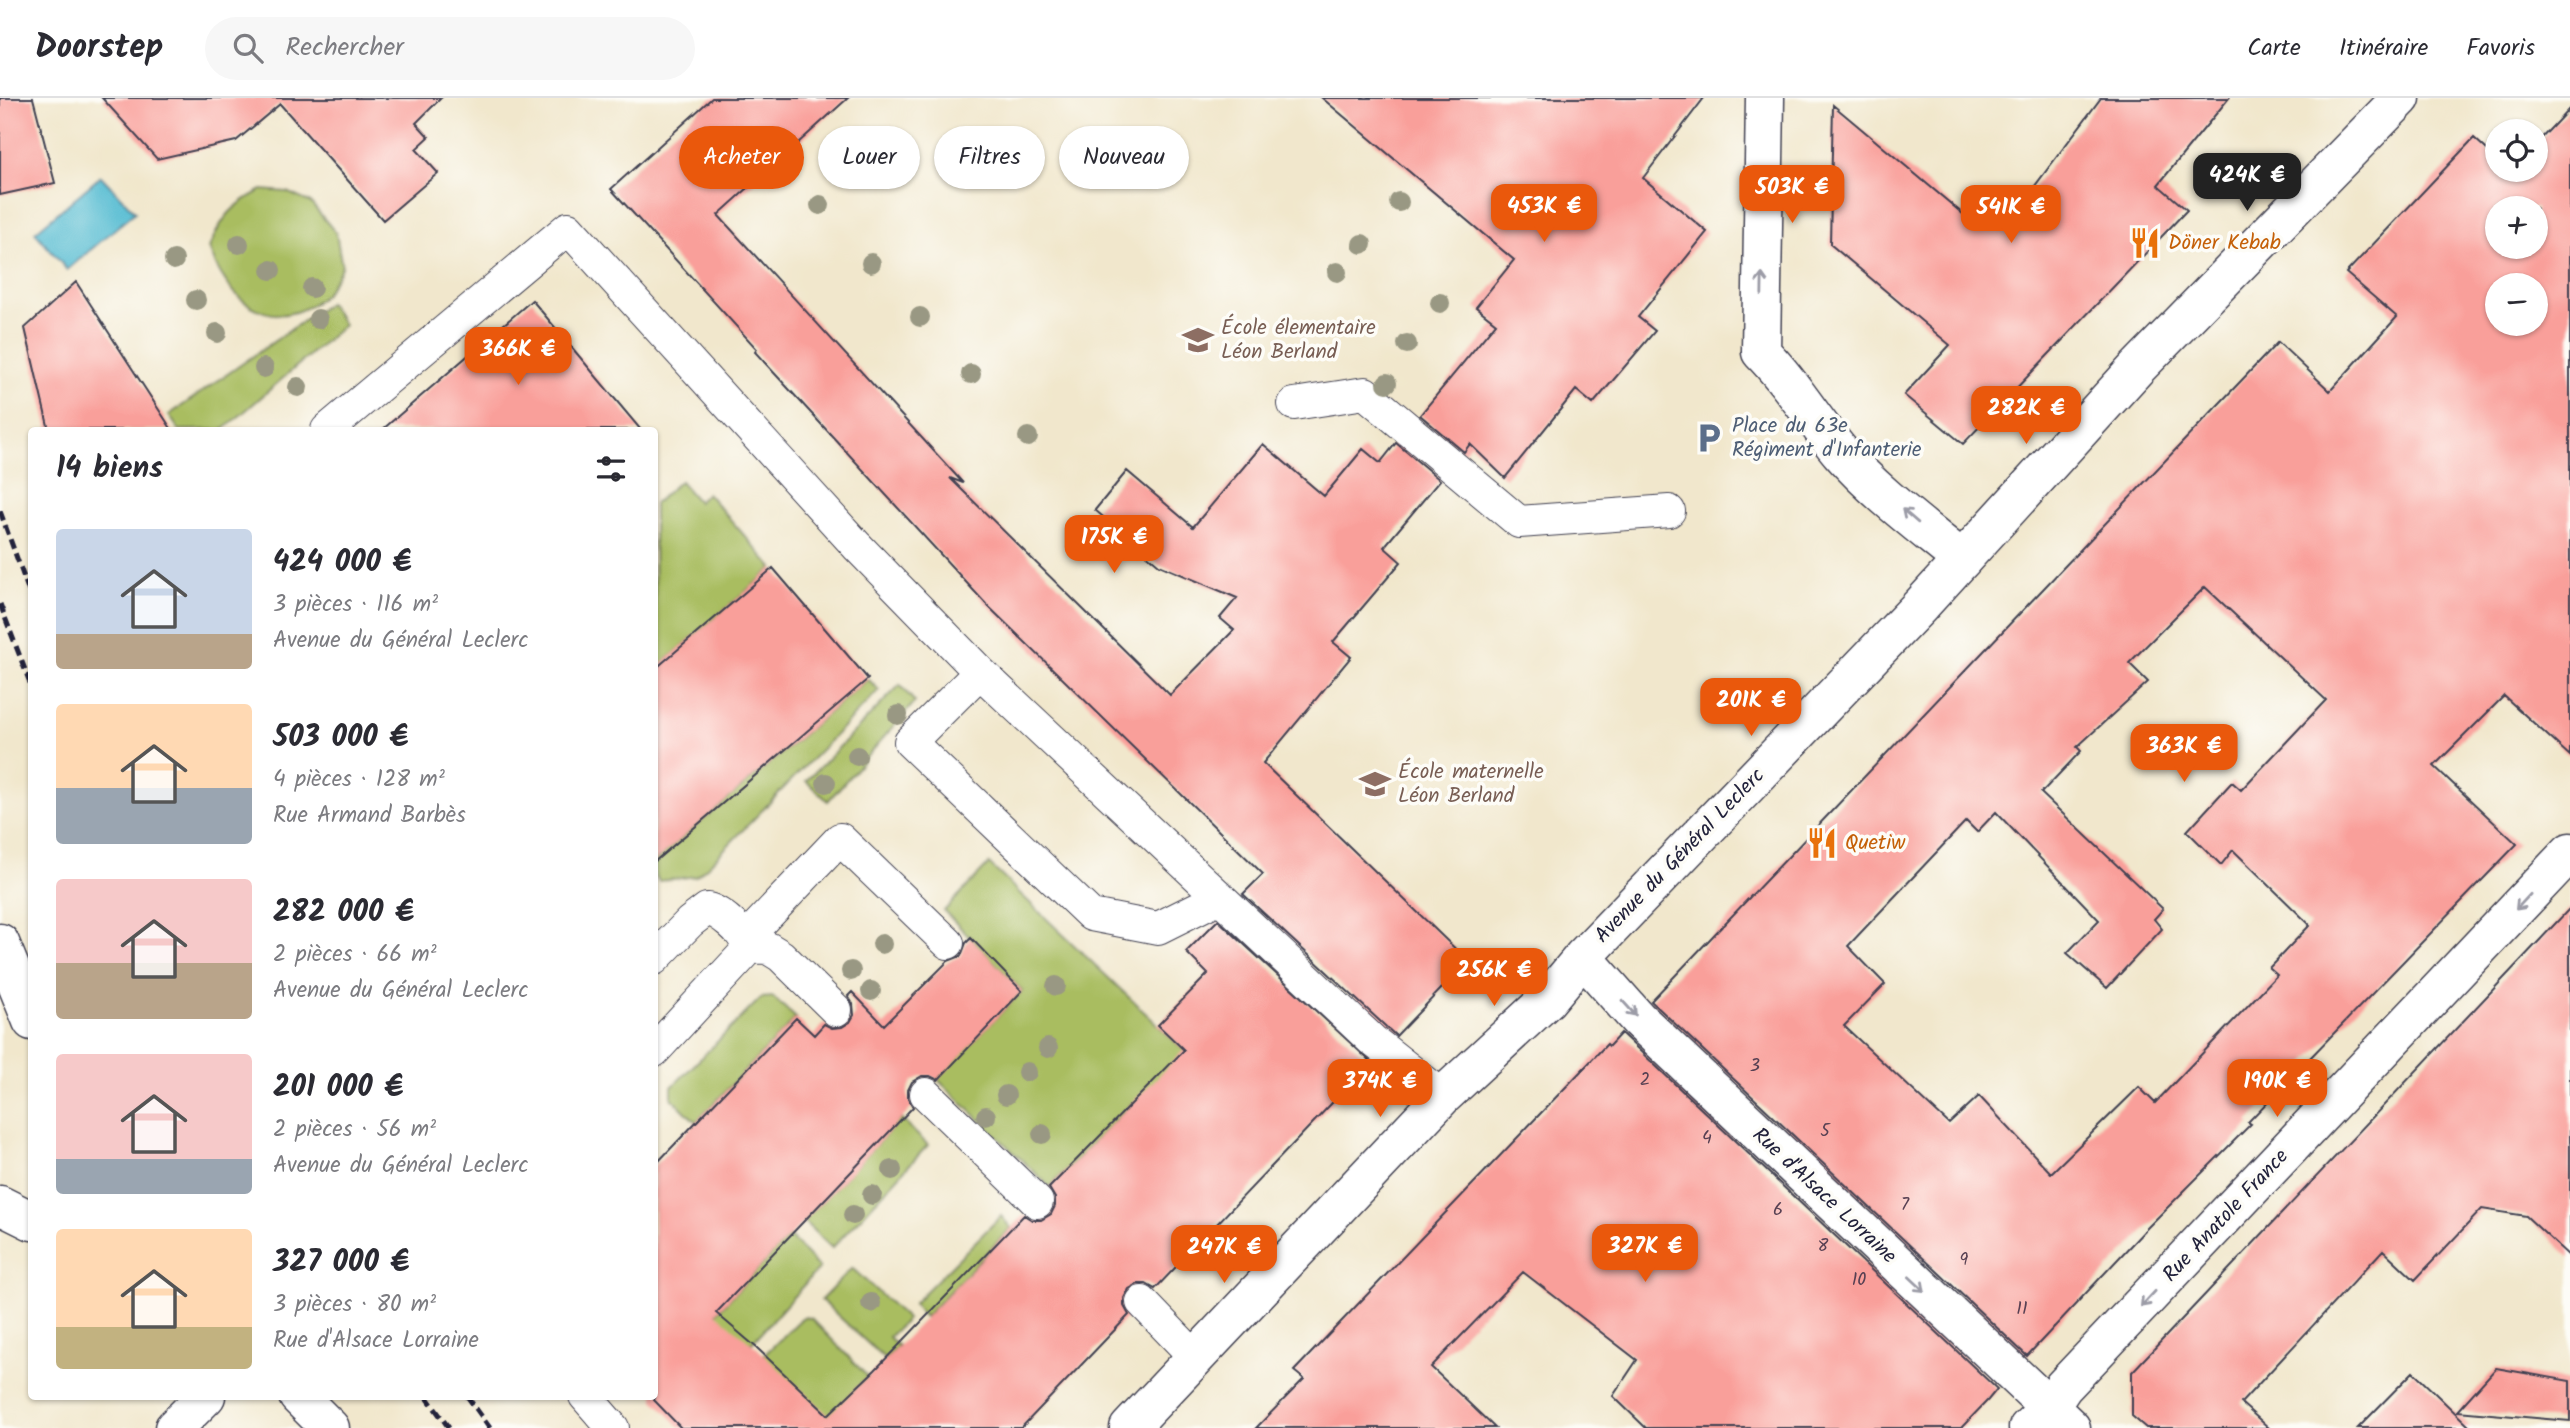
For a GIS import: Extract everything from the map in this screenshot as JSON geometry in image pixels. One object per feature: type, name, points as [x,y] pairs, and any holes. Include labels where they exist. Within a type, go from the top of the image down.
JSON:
[{"type":"street","points":[[1765,98],[1761,352],[1783,375],[1841,452],[1862,474],[1962,560]]},
{"type":"street","name":"Avenue du Général Leclerc","points":[[1129,1428],[1443,1096],[1547,1000],[1583,957],[1962,560],[2136,369],[2401,98]]},
{"type":"street","name":"Rue Anatole France","points":[[2049,1421],[2063,1387],[2570,852]]},
{"type":"street","points":[[0,943],[28,1011]]},
{"type":"street","name":"Rue d'Alsace Lorraine","points":[[1583,957],[1638,1019],[2049,1421]]},
{"type":"street","points":[[0,1205],[28,1219]]},
{"type":"street","points":[[174,1428],[202,1400]]},
{"type":"street","points":[[302,1400],[330,1428]]},
{"type":"lane","points":[[331,427],[568,228],[848,536],[980,672],[1372,1040],[1443,1096]]},
{"type":"lane","points":[[1294,404],[1365,393],[1519,522],[1669,511]]},
{"type":"lane","points":[[980,672],[910,742],[1091,915],[1158,928],[1220,897]]},
{"type":"lane","points":[[658,1047],[744,954],[746,943],[840,839],[948,943]]},
{"type":"lane","points":[[658,955],[690,922],[707,909],[720,914],[746,943],[768,948],[781,956],[836,1010]]},
{"type":"lane","points":[[926,1094],[1037,1202]]},
{"type":"lane","points":[[1142,1303],[1196,1358]]},
{"type":"lane","points":[[588,1400],[612,1428]]},
{"type":"green space","points":[[262,190],[287,192],[311,203],[336,233],[342,267],[323,296],[301,310],[284,314],[267,313],[252,307],[226,282],[209,248],[229,213]]},
{"type":"green space","points":[[329,303],[344,325],[226,427],[177,427],[169,415]]},
{"type":"green space","points":[[680,481],[698,502],[707,493],[773,568],[658,667],[658,500]]},
{"type":"green space","points":[[868,679],[879,690],[696,876],[659,881],[658,859]]},
{"type":"green space","points":[[900,685],[915,702],[828,801],[806,781]]},
{"type":"green space","points":[[989,864],[1201,1066],[1131,1104],[1050,1187],[937,1079],[1022,991],[944,911]]},
{"type":"green space","points":[[773,997],[796,1018],[696,1122],[672,1098],[672,1087],[761,998]]},
{"type":"green space","points":[[901,1119],[928,1145],[832,1248],[803,1221]]},
{"type":"green space","points":[[1001,1216],[1011,1228],[925,1317],[913,1304]]},
{"type":"green space","points":[[789,1236],[819,1268],[752,1343],[691,1340]]},
{"type":"green space","points":[[852,1268],[907,1319],[889,1337],[898,1346],[885,1359],[821,1300]]},
{"type":"green space","points":[[803,1317],[811,1318],[868,1377],[827,1419],[744,1428],[764,1355]]},
{"type":"water","points":[[101,176],[135,212],[67,270],[35,232]]},
{"type":"building","points":[[0,98],[33,98],[55,183],[0,195]]},
{"type":"building","points":[[102,98],[441,98],[416,123],[429,137],[416,149],[438,173],[383,220],[280,104],[236,141],[157,159]]},
{"type":"building","points":[[712,98],[848,98],[804,138],[804,126],[681,126]]},
{"type":"building","points":[[1322,98],[1704,98],[1643,178],[1707,232],[1638,317],[1655,331],[1593,404],[1576,390],[1505,478],[1470,444],[1464,452],[1420,415],[1496,323],[1476,307],[1514,260]]},
{"type":"building","points":[[2101,98],[2229,98],[2158,185],[2187,210],[1963,444],[1904,395],[1950,345],[1830,244],[1833,105],[1963,214],[1981,194],[2010,219]]},
{"type":"building","points":[[2570,108],[2570,756],[2504,696],[2434,766],[2517,844],[2248,1122],[2251,1124],[2148,1227],[2027,1356],[1651,1001],[2278,342],[2330,391],[2397,317],[2346,273],[2474,138],[2485,148],[2485,182],[2548,182],[2548,131]],"holes":[[[2205,587],[2326,700],[2241,790],[2232,782],[2187,831],[2221,865],[2233,850],[2310,925],[2269,968],[2277,975],[2155,1103],[2139,1087],[2051,1173],[1979,1096],[1949,1124],[1844,1026],[1885,984],[1848,946],[1966,821],[1977,832],[1996,812],[2099,920],[2067,953],[2107,988],[2162,929],[2154,919],[2163,909],[2041,793],[2081,751],[2077,747],[2148,682],[2129,663]]]},
{"type":"building","points":[[679,128],[679,189],[747,189],[718,215],[963,483],[950,478],[1170,695],[1234,630],[1220,618],[1237,598],[1159,565],[1095,510],[1127,471],[1193,527],[1263,444],[1324,496],[1363,449],[1380,463],[1396,443],[1440,480],[1384,547],[1401,562],[1333,642],[1351,657],[1263,763],[1468,961],[1396,1036],[1243,894],[1263,874],[986,604],[755,352],[757,349],[611,189]]},
{"type":"building","points":[[76,282],[170,427],[48,427],[25,328]]},
{"type":"building","points":[[532,300],[638,427],[385,427]]},
{"type":"building","points":[[773,568],[868,679],[658,859],[658,667]]},
{"type":"building","points":[[2570,908],[2570,1257],[2526,1216],[2482,1209],[2415,1280],[2383,1250],[2241,1403],[2269,1428],[2146,1428],[2132,1416],[2132,1372]]},
{"type":"building","points":[[1218,920],[1371,1062],[1155,1289],[1146,1284],[1138,1284],[1129,1289],[1124,1298],[1124,1306],[1129,1315],[1021,1428],[681,1428],[654,1400],[658,1400],[658,1162],[796,1018],[814,1035],[824,1024],[832,1028],[842,1027],[850,1022],[854,1015],[853,1004],[848,996],[852,992],[884,1025],[948,961],[961,956],[971,938],[1022,991],[938,1080],[922,1076],[912,1082],[908,1098],[913,1107],[716,1313],[828,1415],[1024,1215],[1032,1220],[1041,1220],[1051,1214],[1055,1198],[1049,1188],[1184,1050],[1158,1025],[1208,974],[1186,952]]},
{"type":"building","points":[[1621,1033],[1997,1389],[1988,1400],[1961,1428],[1646,1428],[1613,1396],[1637,1360],[1523,1272],[1431,1367],[1495,1428],[1256,1428],[1304,1379],[1294,1371],[1607,1044],[1609,1046]]},
{"type":"building","points":[[2496,1368],[2570,1381],[2570,1421],[2457,1411]]},
{"type":"building","points":[[2413,1372],[2471,1428],[2358,1428]]},
{"type":"railway","points":[[0,511],[28,589]]},
{"type":"railway","points":[[0,604],[28,678]]},
{"type":"railway","points":[[429,1400],[449,1428]]},
{"type":"railway","points":[[470,1400],[490,1428]]},
{"type":"place","name":"Döner Kebab","points":[[2145,243]]},
{"type":"place","name":"École élementaire Léon Berland","points":[[1198,340]]},
{"type":"place","name":"Place du 63e Régiment d'Infanterie","points":[[1709,438]]},
{"type":"place","name":"École maternelle Léon Berland","points":[[1375,784]]},
{"type":"place","name":"Quetiw","points":[[1822,843]]}]
